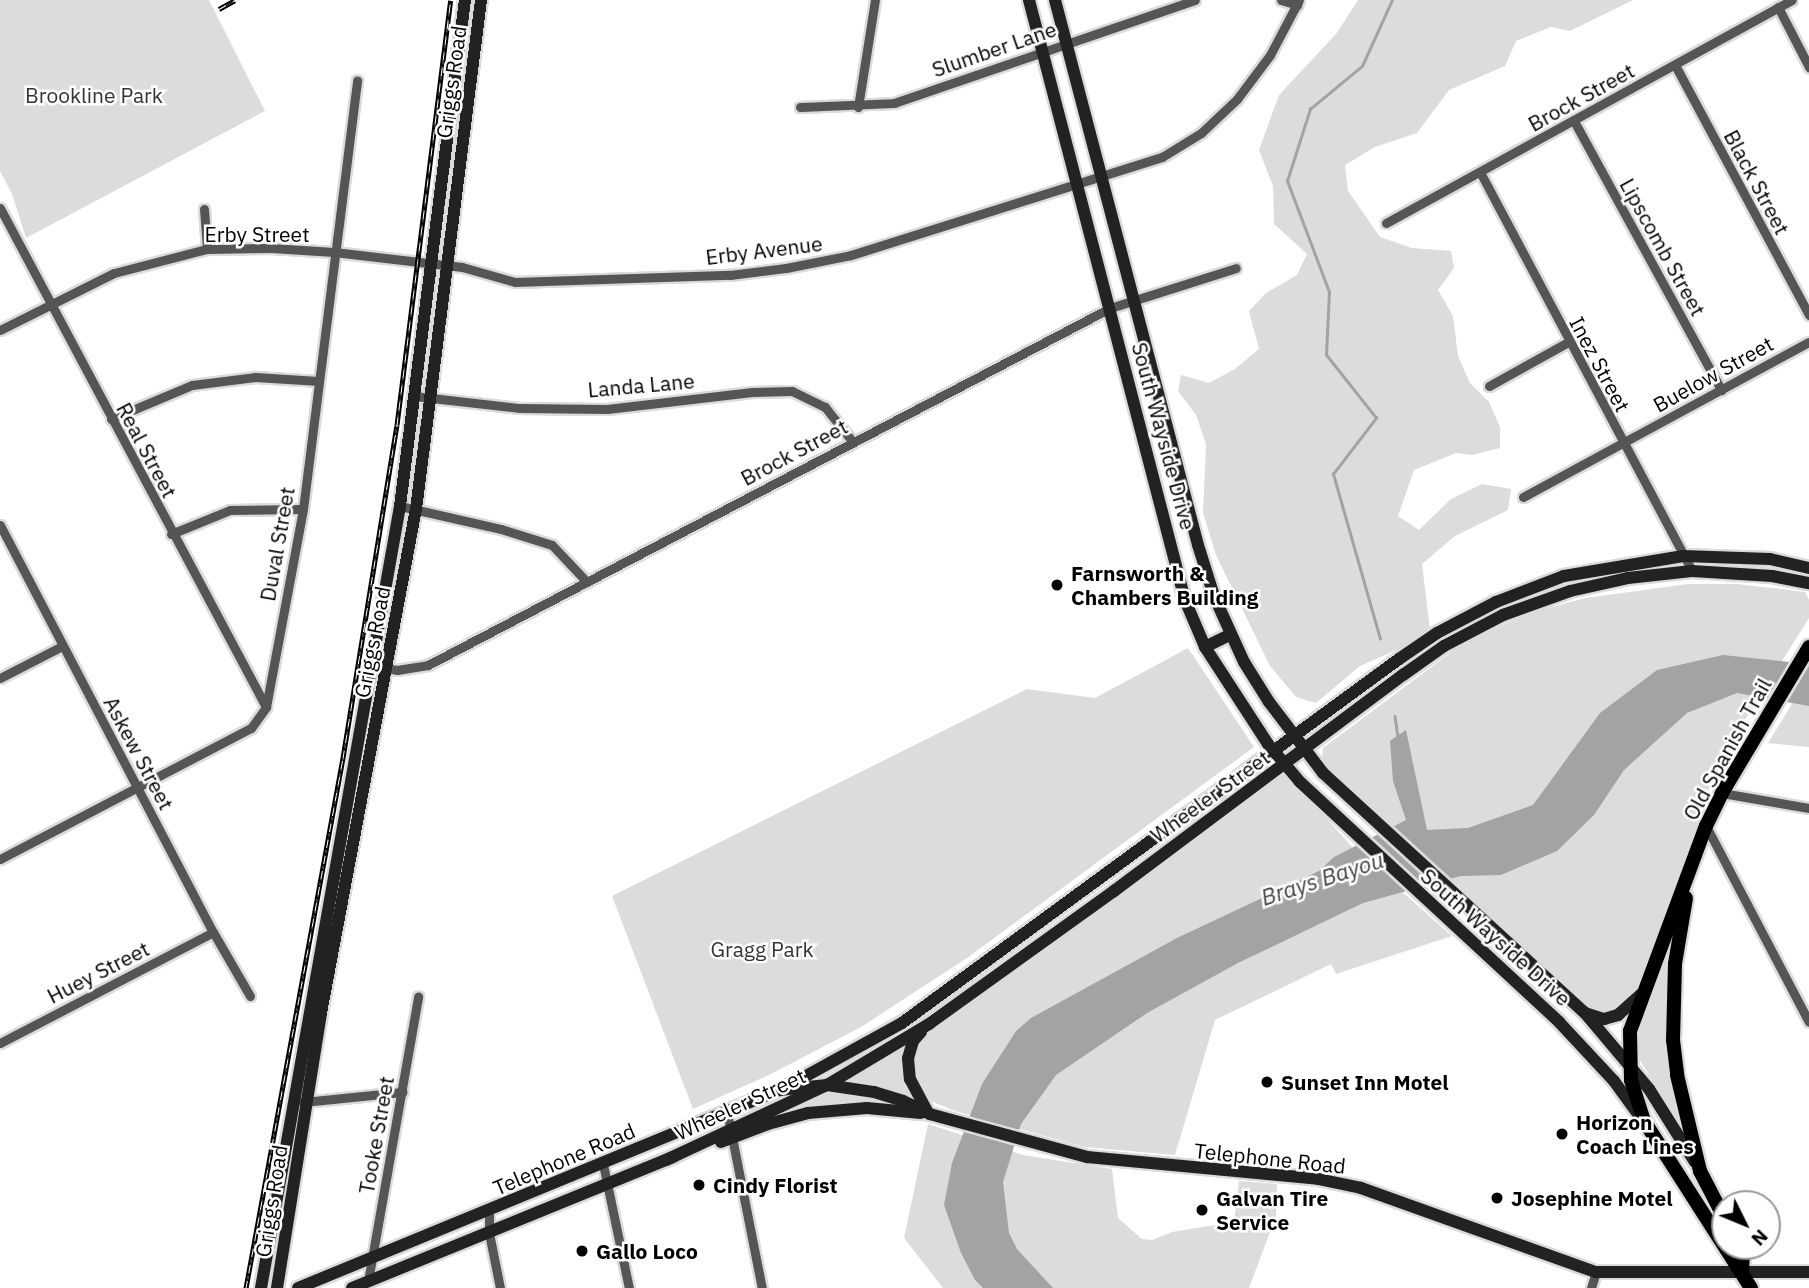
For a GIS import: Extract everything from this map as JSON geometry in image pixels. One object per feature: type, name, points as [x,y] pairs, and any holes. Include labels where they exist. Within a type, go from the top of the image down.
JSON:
[{"type":"main road","name":"Griggs Road","points":[[261,1288],[400,506],[465,0]]},
{"type":"main road","name":"Griggs Road","points":[[277,1288],[340,908],[415,509],[481,0]]},
{"type":"main road","name":"South Wayside Drive","points":[[1029,0],[1185,600],[1205,647],[1273,751],[1326,810],[1568,1032],[1614,1082],[1644,1121],[1751,1288]]},
{"type":"main road","name":"South Wayside Drive","points":[[1055,0],[1198,545],[1230,635],[1263,692],[1294,737],[1348,797],[1584,1012],[1672,1122],[1711,1192]]},
{"type":"main road","name":"Wheeler Street","points":[[779,1090],[902,1023],[936,1000],[1437,633],[1496,602],[1564,576],[1683,556],[1770,559],[1809,568]]},
{"type":"main road","name":"Wheeler Street","points":[[732,1134],[827,1085],[929,1024],[1444,646],[1503,615],[1570,591],[1628,578],[1692,571],[1772,576],[1809,583]]},
{"type":"main road","points":[[1564,576],[1570,591]]},
{"type":"main road","points":[[1437,633],[1444,646]]},
{"type":"main road","points":[[1205,647],[1230,635]]},
{"type":"main road","name":"Old Spanish Trail","points":[[1644,1121],[1631,1068],[1630,1031],[1641,994],[1689,876],[1706,826],[1722,793],[1809,647]]},
{"type":"main road","name":"Old Spanish Trail","points":[[1689,876],[1676,950],[1673,1040],[1677,1075],[1700,1171]]},
{"type":"main road","points":[[1584,1012],[1604,1019],[1618,1015],[1641,994]]},
{"type":"main road","points":[[929,1024],[913,1041],[908,1058],[910,1079],[929,1114]]},
{"type":"main road","name":"Telephone Road","points":[[298,1288],[489,1212],[779,1090],[827,1085],[874,1092],[903,1101],[929,1114]]},
{"type":"main road","name":"Telephone Road","points":[[352,1288],[732,1134],[808,1113],[867,1108],[929,1114],[1087,1157],[1318,1179],[1361,1188],[1596,1272],[1809,1272]]},
{"type":"main road","name":"South Wayside Drive","points":[[1742,1272],[1743,1260]]},
{"type":"street","points":[[858,107],[875,0]]},
{"type":"street","name":"Slumber Lane","points":[[800,107],[858,107],[894,103],[1195,0]]},
{"type":"street","points":[[1281,0],[1298,2]]},
{"type":"street","name":"Brock Street","points":[[1386,222],[1792,0]]},
{"type":"street","name":"Erby Avenue","points":[[446,265],[515,282],[730,275],[786,268],[850,255],[1162,157],[1201,133],[1237,99],[1270,55],[1298,2]]},
{"type":"street","points":[[1778,8],[1809,66]]},
{"type":"street","name":"Black Street","points":[[1675,65],[1809,315]]},
{"type":"street","name":"Duval Street","points":[[266,707],[303,509],[357,80]]},
{"type":"street","name":"Lipscomb Street","points":[[1574,121],[1721,390]]},
{"type":"street","name":"Inez Street","points":[[1480,172],[1692,571]]},
{"type":"street","name":"Real Street","points":[[0,208],[171,534],[266,707]]},
{"type":"street","points":[[204,209],[206,250]]},
{"type":"street","name":"Erby Street","points":[[0,330],[114,273],[206,250],[271,248],[334,252],[446,265]]},
{"type":"street","name":"Brock Street","points":[[372,666],[387,668],[428,665],[1110,308],[1236,268]]},
{"type":"street","name":"Buelow Street","points":[[1523,497],[1809,341]]},
{"type":"street","points":[[1489,387],[1568,342]]},
{"type":"street","points":[[111,419],[192,385],[256,377],[318,381]]},
{"type":"street","name":"Landa Lane","points":[[414,396],[520,408],[607,409],[752,391],[792,391],[825,407],[852,441]]},
{"type":"street","points":[[400,506],[501,529],[552,545],[587,582]]},
{"type":"street","points":[[171,534],[230,510],[303,509]]},
{"type":"street","name":"Askew Street","points":[[0,525],[213,932],[250,996]]},
{"type":"street","points":[[0,678],[62,646]]},
{"type":"street","points":[[0,859],[251,727],[266,707]]},
{"type":"street","points":[[1722,793],[1809,808]]},
{"type":"street","points":[[1706,826],[1809,1022]]},
{"type":"street","name":"Huey Street","points":[[0,1043],[213,932]]},
{"type":"street","name":"Tooke Street","points":[[368,1281],[418,996]]},
{"type":"street","points":[[292,1102],[402,1092]]},
{"type":"street","points":[[726,1112],[762,1288]]},
{"type":"street","points":[[603,1164],[629,1288]]},
{"type":"street","points":[[489,1212],[489,1233],[500,1288]]},
{"type":"street","points":[[1591,1288],[1596,1272]]},
{"type":"green space","name":"Brookline Park","points":[[0,0],[209,0],[265,111],[26,238],[12,194],[0,171]]},
{"type":"green space","points":[[1358,0],[1633,0],[1570,31],[1551,27],[1516,41],[1505,66],[1449,90],[1417,133],[1375,147],[1345,165],[1348,191],[1380,237],[1412,248],[1451,251],[1454,268],[1438,290],[1453,316],[1458,356],[1470,383],[1489,402],[1500,427],[1500,448],[1472,455],[1456,453],[1414,470],[1398,516],[1419,530],[1451,499],[1482,484],[1511,489],[1508,510],[1455,536],[1422,564],[1430,630],[1417,641],[1360,666],[1316,703],[1296,697],[1270,666],[1216,555],[1203,513],[1206,444],[1196,415],[1178,391],[1181,375],[1209,383],[1235,369],[1259,349],[1249,311],[1266,293],[1297,275],[1307,254],[1274,224],[1273,186],[1259,150],[1279,95],[1336,34]]},
{"type":"green space","points":[[1688,584],[1737,584],[1805,592],[1809,600],[1809,618],[1728,747],[1709,789],[1635,996],[1622,1008],[1606,1014],[1589,1009],[1330,770],[1322,757],[1323,748],[1462,644],[1530,613],[1585,598]]},
{"type":"green space","name":"Gragg Park","points":[[1188,648],[1254,747],[967,958],[861,1027],[769,1075],[693,1109],[612,896],[1027,689],[1095,698]]},
{"type":"green space","points":[[1809,676],[1809,747],[1768,743]]},
{"type":"green space","points":[[1282,775],[1293,781],[1353,848],[1452,936],[1336,974],[1331,964],[1215,1020],[1175,1155],[1084,1147],[955,1111],[926,1099],[913,1072],[914,1056],[921,1040]]},
{"type":"green space","points":[[1667,949],[1672,950],[1684,1129],[1635,1053],[1635,1035]]},
{"type":"green space","points":[[901,1050],[905,1052],[904,1081],[910,1094],[908,1098],[852,1083],[853,1078]]},
{"type":"green space","points":[[826,1092],[846,1092],[876,1100],[875,1105],[852,1103],[800,1110],[800,1105]]},
{"type":"green space","points":[[928,1124],[1023,1155],[1112,1169],[1118,1218],[1142,1239],[1152,1240],[1172,1232],[1234,1222],[1239,1181],[1277,1184],[1276,1216],[1249,1288],[943,1288],[904,1238]]},
{"type":"water","name":"Brays Bayou","points":[[1723,655],[1809,664],[1809,706],[1737,693],[1687,713],[1624,770],[1594,815],[1557,851],[1501,875],[1461,876],[1363,903],[1238,963],[1147,1013],[1056,1075],[1021,1124],[1003,1182],[1009,1233],[1017,1249],[1053,1288],[983,1288],[975,1280],[961,1253],[944,1205],[952,1163],[982,1084],[1016,1031],[1031,1018],[1177,938],[1319,871],[1334,857],[1406,820],[1393,781],[1390,741],[1406,730],[1427,830],[1468,828],[1533,805],[1600,713],[1657,670]]},
{"type":"waterway","points":[[1380,639],[1333,474],[1376,418],[1326,355],[1329,292],[1287,181],[1310,109],[1362,66],[1392,0]]},
{"type":"waterway","points":[[1395,716],[1398,737]]},
{"type":"railway","points":[[219,9],[235,0]]},
{"type":"railway","points":[[246,1288],[343,758],[397,425],[451,0]]},
{"type":"place","name":"Farnsworth & Chambers Building","points":[[1057,585]]},
{"type":"place","name":"Sunset Inn Motel","points":[[1267,1082]]},
{"type":"place","name":"Horizon Coach Lines","points":[[1562,1134]]},
{"type":"place","name":"Cindy Florist","points":[[699,1185]]},
{"type":"place","name":"Josephine Motel","points":[[1497,1198]]},
{"type":"place","name":"Galvan Tire Service","points":[[1202,1210]]},
{"type":"place","name":"Gallo Loco","points":[[582,1251]]}]
